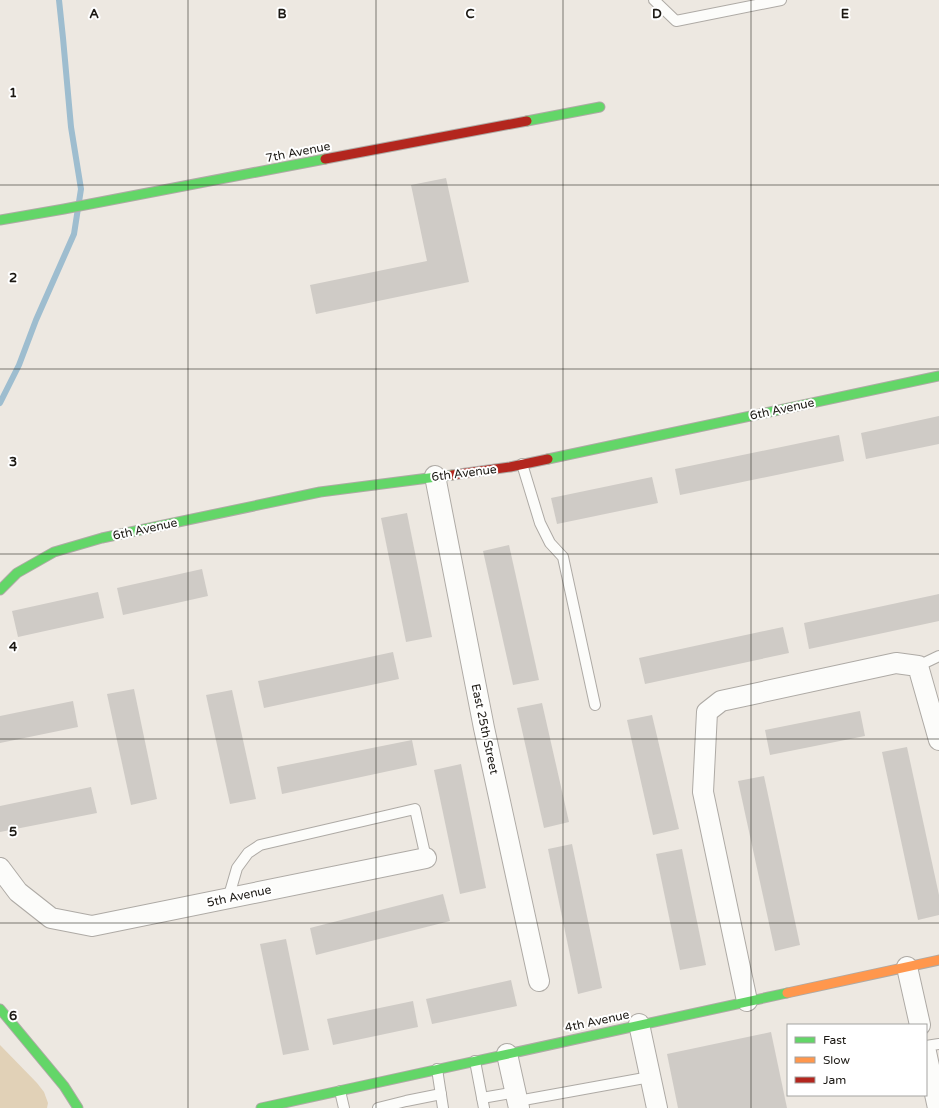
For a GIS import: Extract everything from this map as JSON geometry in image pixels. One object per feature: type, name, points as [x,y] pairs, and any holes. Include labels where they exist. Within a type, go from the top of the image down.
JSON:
[{"type":"main road","name":"7th Avenue","points":[[0,220],[600,107]]},
{"type":"main road","name":"6th Avenue","points":[[0,590],[17,573],[54,552],[102,538],[320,492],[510,467],[939,376]]},
{"type":"main road","name":"4th Avenue","points":[[261,1108],[286,1105],[476,1060],[939,960]]},
{"type":"main road","points":[[0,1009],[64,1086],[78,1108]]},
{"type":"street","name":"East 25th Street","points":[[435,476],[484,728],[539,981]]},
{"type":"street","points":[[747,1001],[704,792],[707,712],[721,701],[896,663],[918,666],[939,740]]},
{"type":"street","name":"5th Avenue","points":[[0,868],[18,892],[52,918],[92,926],[426,858]]},
{"type":"street","points":[[907,967],[920,1024]]},
{"type":"street","points":[[639,1024],[657,1108]]},
{"type":"street","points":[[507,1054],[518,1100]]},
{"type":"street","points":[[927,1057],[938,1108]]},
{"type":"lane","points":[[654,0],[676,21],[781,0]]},
{"type":"lane","points":[[522,464],[540,523],[550,543],[563,557],[595,706]]},
{"type":"lane","points":[[918,666],[939,656]]},
{"type":"lane","points":[[228,899],[237,868],[248,852],[260,845],[415,809],[426,858]]},
{"type":"lane","points":[[927,1046],[939,1044]]},
{"type":"lane","points":[[476,1060],[483,1103],[518,1100],[650,1077]]},
{"type":"lane","points":[[437,1069],[444,1108]]},
{"type":"lane","points":[[340,1091],[344,1108]]},
{"type":"lane","points":[[378,1108],[441,1094]]},
{"type":"shaded area","points":[[0,1045],[44,1092],[48,1103],[47,1108],[0,1108]]},
{"type":"building","points":[[446,178],[469,282],[316,314],[310,285],[427,261],[411,185]]},
{"type":"building","points":[[939,416],[939,444],[866,459],[861,433]]},
{"type":"building","points":[[839,435],[844,461],[680,495],[675,469]]},
{"type":"building","points":[[652,477],[658,503],[557,524],[551,498]]},
{"type":"building","points":[[407,513],[432,637],[406,642],[381,518]]},
{"type":"building","points":[[509,545],[539,680],[513,685],[483,551]]},
{"type":"building","points":[[202,569],[208,596],[123,615],[117,588]]},
{"type":"building","points":[[98,592],[104,618],[18,637],[12,611]]},
{"type":"building","points":[[939,594],[939,621],[809,649],[804,623]]},
{"type":"building","points":[[783,627],[789,653],[645,684],[639,658]]},
{"type":"building","points":[[393,652],[399,679],[264,708],[258,681]]},
{"type":"building","points":[[134,689],[157,799],[131,805],[107,694]]},
{"type":"building","points":[[232,690],[256,799],[230,804],[206,695]]},
{"type":"building","points":[[73,701],[78,727],[0,743],[0,716]]},
{"type":"building","points":[[542,703],[569,822],[544,828],[517,708]]},
{"type":"building","points":[[860,711],[865,736],[770,755],[765,730]]},
{"type":"building","points":[[652,715],[679,829],[653,835],[627,720]]},
{"type":"building","points":[[412,740],[417,765],[282,794],[277,767]]},
{"type":"building","points":[[907,747],[939,895],[939,915],[918,920],[882,752]]},
{"type":"building","points":[[461,764],[486,888],[460,894],[434,770]]},
{"type":"building","points":[[764,776],[800,945],[775,951],[738,781]]},
{"type":"building","points":[[91,787],[97,813],[0,832],[0,806]]},
{"type":"building","points":[[572,844],[602,988],[578,994],[548,849]]},
{"type":"building","points":[[682,849],[706,965],[680,970],[656,854]]},
{"type":"building","points":[[443,894],[450,921],[316,955],[310,928]]},
{"type":"building","points":[[286,939],[309,1050],[283,1055],[260,944]]},
{"type":"building","points":[[511,980],[517,1006],[432,1024],[426,999]]},
{"type":"building","points":[[413,1001],[418,1027],[333,1045],[327,1019]]},
{"type":"building","points":[[771,1032],[787,1108],[678,1108],[667,1054]]},
{"type":"waterway","points":[[0,403],[19,365],[36,320],[74,234],[81,189],[71,127],[59,0]]},
{"type":"traffic: fast","points":[[527,121],[600,107]]},
{"type":"traffic: fast","points":[[0,220],[325,159]]},
{"type":"traffic: fast","points":[[548,459],[939,376]]},
{"type":"traffic: fast","points":[[0,590],[17,573],[54,552],[102,538],[320,492],[452,475]]},
{"type":"traffic: fast","points":[[261,1108],[787,993]]},
{"type":"traffic: fast","points":[[0,1009],[64,1086],[78,1108]]},
{"type":"traffic: slow","points":[[787,993],[939,960]]},
{"type":"traffic: jam","points":[[325,159],[527,121]]},
{"type":"traffic: jam","points":[[452,475],[510,467],[548,459]]}]
